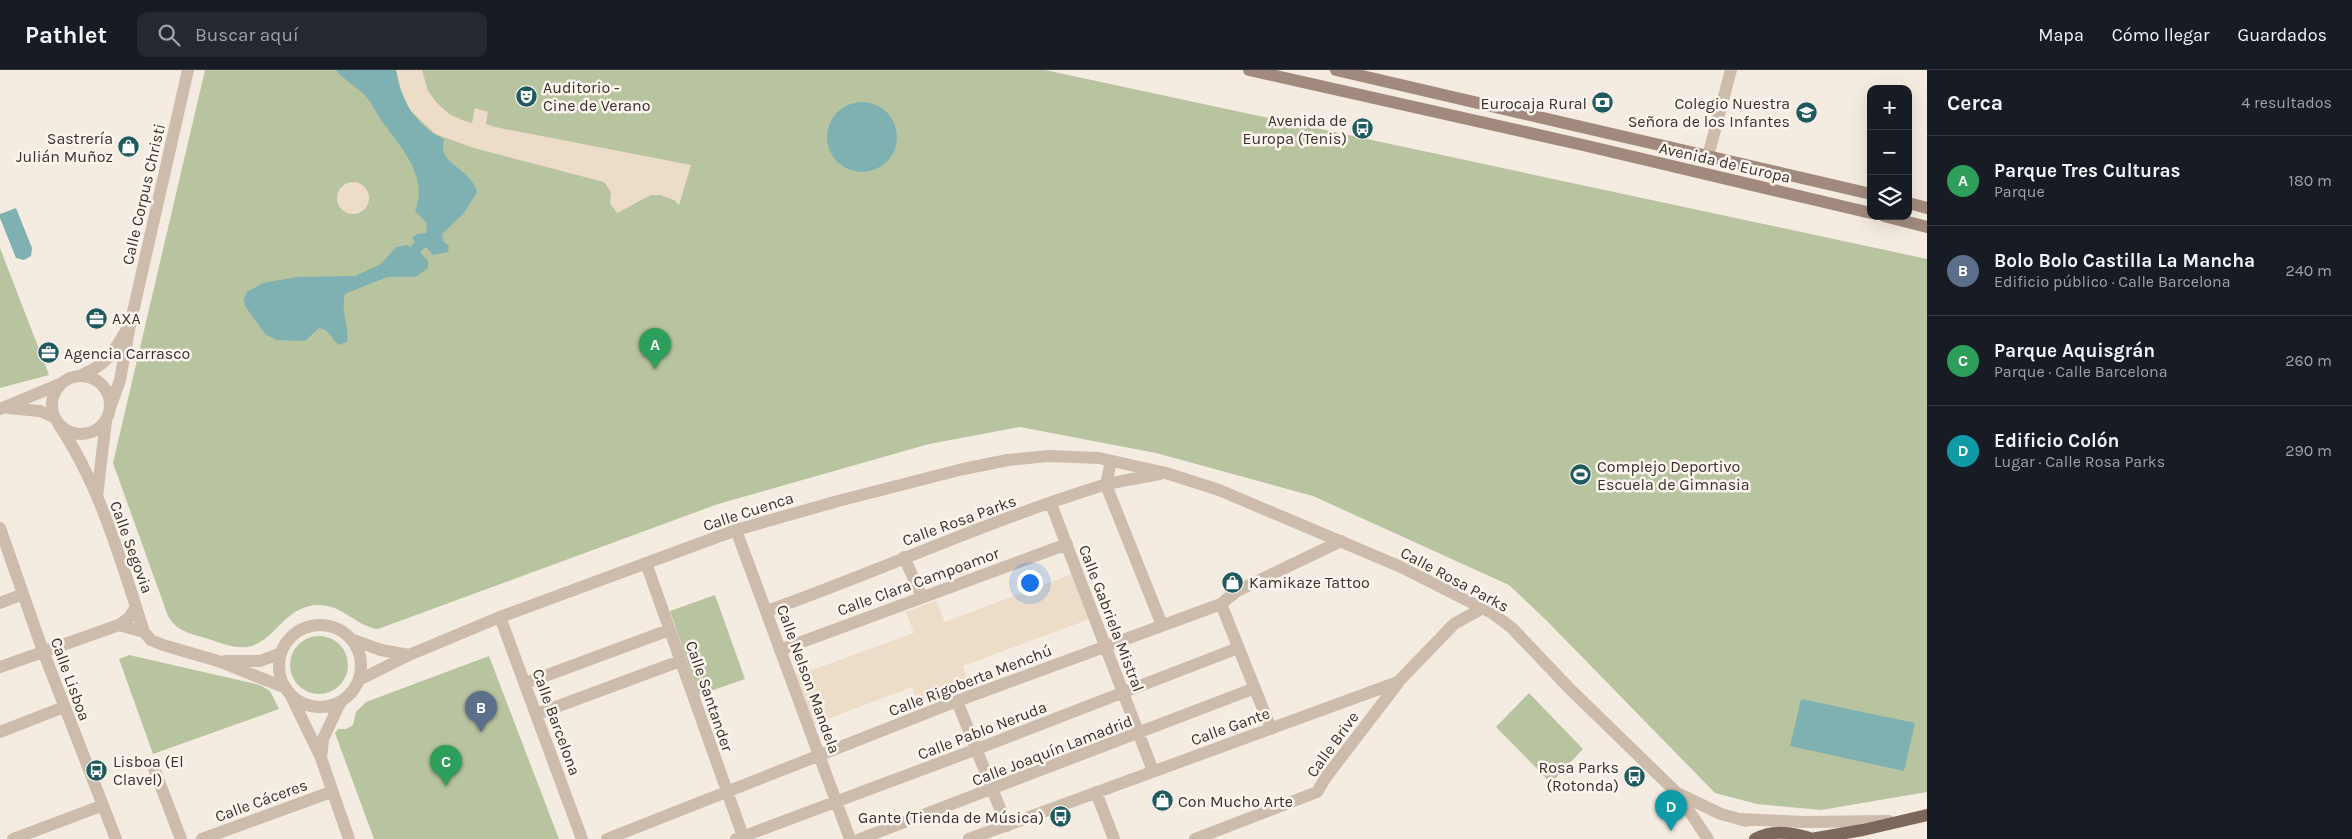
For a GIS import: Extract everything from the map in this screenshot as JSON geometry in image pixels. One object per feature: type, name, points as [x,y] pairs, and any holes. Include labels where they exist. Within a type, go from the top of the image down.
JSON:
[{"type":"main road","name":"Avenida de Europa","points":[[1250,70],[1583,145],[1867,212]]},
{"type":"main road","name":"Avenida de Europa","points":[[1336,70],[1352,72],[1867,193]]},
{"type":"main road","points":[[1912,204],[1927,208]]},
{"type":"main road","points":[[1900,220],[1927,227]]},
{"type":"main road","points":[[1755,839],[1774,833],[1793,833],[1812,839],[1863,830],[1927,815]]},
{"type":"street","name":"Calle Corpus Christi","points":[[110,408],[120,380],[130,325],[188,70]]},
{"type":"street","points":[[1708,156],[1732,70]]},
{"type":"street","name":"Calle Corpus Christi","points":[[79,376],[98,369],[108,358],[130,325]]},
{"type":"street","points":[[79,376],[96,380],[102,385],[107,392],[110,408],[106,421],[92,432],[83,435],[66,431],[56,421],[40,411],[3,408],[79,376]]},
{"type":"street","points":[[56,421],[52,399],[61,384]]},
{"type":"street","name":"Calle Segovia","points":[[56,421],[73,445],[97,498],[144,632]]},
{"type":"street","name":"Calle Segovia","points":[[97,498],[106,421]]},
{"type":"street","name":"Calle Cuenca","points":[[359,680],[409,655],[500,617],[736,530],[864,494],[963,469],[1008,460],[1064,455],[1111,461]]},
{"type":"street","points":[[1111,461],[1106,485],[1162,625]]},
{"type":"street","name":"Calle Rosa Parks","points":[[1111,461],[1166,473],[1219,490],[1401,567],[1492,613],[1512,628],[1569,688],[1677,793],[1708,839]]},
{"type":"street","name":"Calle Rosa Parks","points":[[766,611],[904,557],[1106,485],[1166,473]]},
{"type":"street","name":"Calle Gabriela Mistral","points":[[1051,504],[1153,771]]},
{"type":"street","name":"Calle Lisboa","points":[[0,528],[43,651],[101,806],[116,839]]},
{"type":"street","name":"Calle Nelson Mandela","points":[[736,530],[850,839]]},
{"type":"street","name":"Calle Rigoberta Menchú","points":[[607,839],[726,790],[820,756],[957,701],[1221,604],[1237,591],[1341,541]]},
{"type":"street","name":"Calle Clara Campoamor","points":[[780,650],[1067,544]]},
{"type":"street","points":[[904,557],[922,597]]},
{"type":"street","name":"Calle Santander","points":[[646,563],[741,838]]},
{"type":"street","points":[[0,603],[23,594]]},
{"type":"street","points":[[1221,604],[1271,729]]},
{"type":"street","name":"Calle Segovia","points":[[119,625],[129,618],[136,607]]},
{"type":"street","name":"Calle Gante","points":[[969,839],[1398,682],[1454,624],[1481,609]]},
{"type":"street","name":"Calle Barcelona","points":[[500,617],[526,683],[582,839]]},
{"type":"street","points":[[349,839],[331,792],[321,758],[288,691],[279,666],[281,653],[287,642],[296,632],[307,626],[320,624],[338,629],[353,640],[381,650],[409,655]]},
{"type":"street","points":[[0,667],[119,625],[144,632],[152,640],[163,646],[218,661],[288,691],[299,701],[311,706],[323,707],[340,703]]},
{"type":"street","points":[[526,683],[669,630]]},
{"type":"street","points":[[321,758],[323,739],[340,703],[354,690],[359,680],[361,660],[353,640]]},
{"type":"street","name":"Calle Pablo Neruda","points":[[741,838],[1238,648]]},
{"type":"street","points":[[218,661],[260,661],[281,653]]},
{"type":"street","points":[[537,714],[680,660]]},
{"type":"street","name":"Calle Brive","points":[[1195,839],[1317,792],[1326,777],[1398,682]]},
{"type":"street","name":"Calle Joaquín Lamadrid","points":[[860,839],[994,790],[1255,688]]},
{"type":"street","points":[[957,701],[1007,826]]},
{"type":"street","points":[[0,732],[64,707]]},
{"type":"street","points":[[154,766],[181,839]]},
{"type":"street","name":"Calle Cáceres","points":[[202,839],[331,792]]},
{"type":"street","points":[[1096,792],[1114,839]]},
{"type":"street","name":"Calle Rosa Parks","points":[[1677,793],[1721,814],[1740,819],[1774,833]]},
{"type":"street","points":[[13,839],[101,806]]},
{"type":"street","points":[[1740,819],[1803,822],[1896,821]]},
{"type":"green space","points":[[205,70],[1045,70],[1927,259],[1927,792],[1821,810],[1757,804],[1715,793],[1546,620],[1509,585],[1313,496],[1156,453],[1020,427],[929,444],[718,504],[378,629],[362,624],[333,607],[315,605],[294,613],[265,639],[247,647],[230,646],[187,632],[178,628],[168,616],[113,463]]},
{"type":"green space","points":[[0,248],[49,375],[0,388]]},
{"type":"green space","points":[[715,595],[745,679],[699,695],[670,611]]},
{"type":"green space","points":[[313,636],[325,636],[340,644],[348,659],[348,671],[340,686],[325,694],[313,694],[298,686],[290,671],[290,659],[298,644]]},
{"type":"green space","points":[[129,655],[260,685],[270,691],[279,709],[153,754],[119,659]]},
{"type":"green space","points":[[489,656],[559,839],[374,839],[335,733],[338,729],[346,729],[353,725],[356,712],[366,702]]},
{"type":"green space","points":[[1529,693],[1583,749],[1551,783],[1496,727]]},
{"type":"shaded area","points":[[396,70],[422,70],[428,91],[436,102],[449,114],[462,120],[472,123],[475,108],[488,112],[486,124],[495,127],[691,165],[679,205],[674,200],[660,195],[651,195],[617,213],[610,203],[611,192],[604,182],[474,148],[435,134],[409,109],[401,90]]},
{"type":"shaded area","points":[[353,182],[359,183],[364,187],[368,192],[368,204],[364,209],[359,213],[353,214],[347,213],[342,209],[338,204],[337,198],[338,192],[342,187],[347,183]]},
{"type":"shaded area","points":[[1078,572],[1095,617],[963,666],[969,683],[926,700],[918,703],[912,687],[809,726],[789,674],[812,670],[914,633],[906,612],[936,601],[945,622]]},
{"type":"water","points":[[336,70],[396,70],[401,92],[411,111],[425,127],[444,139],[443,148],[445,155],[449,161],[467,176],[477,192],[464,213],[442,234],[443,241],[449,246],[448,252],[433,255],[426,247],[420,252],[428,261],[428,268],[415,277],[387,277],[345,294],[344,307],[348,336],[347,342],[338,345],[326,330],[319,328],[305,341],[277,340],[266,335],[245,306],[244,299],[247,292],[263,283],[297,277],[355,276],[381,264],[396,247],[407,245],[410,247],[415,242],[412,238],[417,234],[426,233],[427,223],[415,211],[419,188],[413,166],[368,99]]},
{"type":"water","points":[[862,102],[875,105],[887,112],[894,124],[897,137],[894,150],[887,162],[875,169],[862,172],[849,169],[837,162],[830,150],[827,137],[830,124],[837,112],[849,105]]},
{"type":"water","points":[[16,208],[32,248],[31,256],[24,260],[16,258],[0,218],[0,214]]},
{"type":"water","points":[[1801,699],[1915,723],[1904,771],[1790,746]]},
{"type":"place","name":"Auditorio - Cine de Verano","points":[[527,96]]},
{"type":"place","name":"Eurocaja Rural","points":[[1603,103]]},
{"type":"place","name":"Colegio Nuestra Señora de los Infantes","points":[[1806,112]]},
{"type":"place","name":"Avenida de Europa (Tenis)","points":[[1363,129]]},
{"type":"place","name":"Sastrería Julián Muñoz","points":[[129,147]]},
{"type":"place","name":"AXA","points":[[96,318]]},
{"type":"place","name":"Agencia Carrasco","points":[[48,353]]},
{"type":"place","name":"Parque Tres Culturas","points":[[655,369]]},
{"type":"place","name":"Complejo Deportivo Escuela de Gimnasia","points":[[1581,475]]},
{"type":"place","name":"Kamikaze Tattoo","points":[[1233,582]]},
{"type":"place","name":"Bolo Bolo Castilla La Mancha","points":[[481,732]]},
{"type":"place","name":"Lisboa (El Clavel)","points":[[97,770]]},
{"type":"place","name":"Rosa Parks (Rotonda)","points":[[1635,776]]},
{"type":"place","name":"Parque Aquisgrán","points":[[446,786]]},
{"type":"place","name":"Con Mucho Arte","points":[[1162,801]]},
{"type":"place","name":"Gante (Tienda de Música)","points":[[1060,817]]},
{"type":"place","name":"Edificio Colón","points":[[1671,831]]}]
